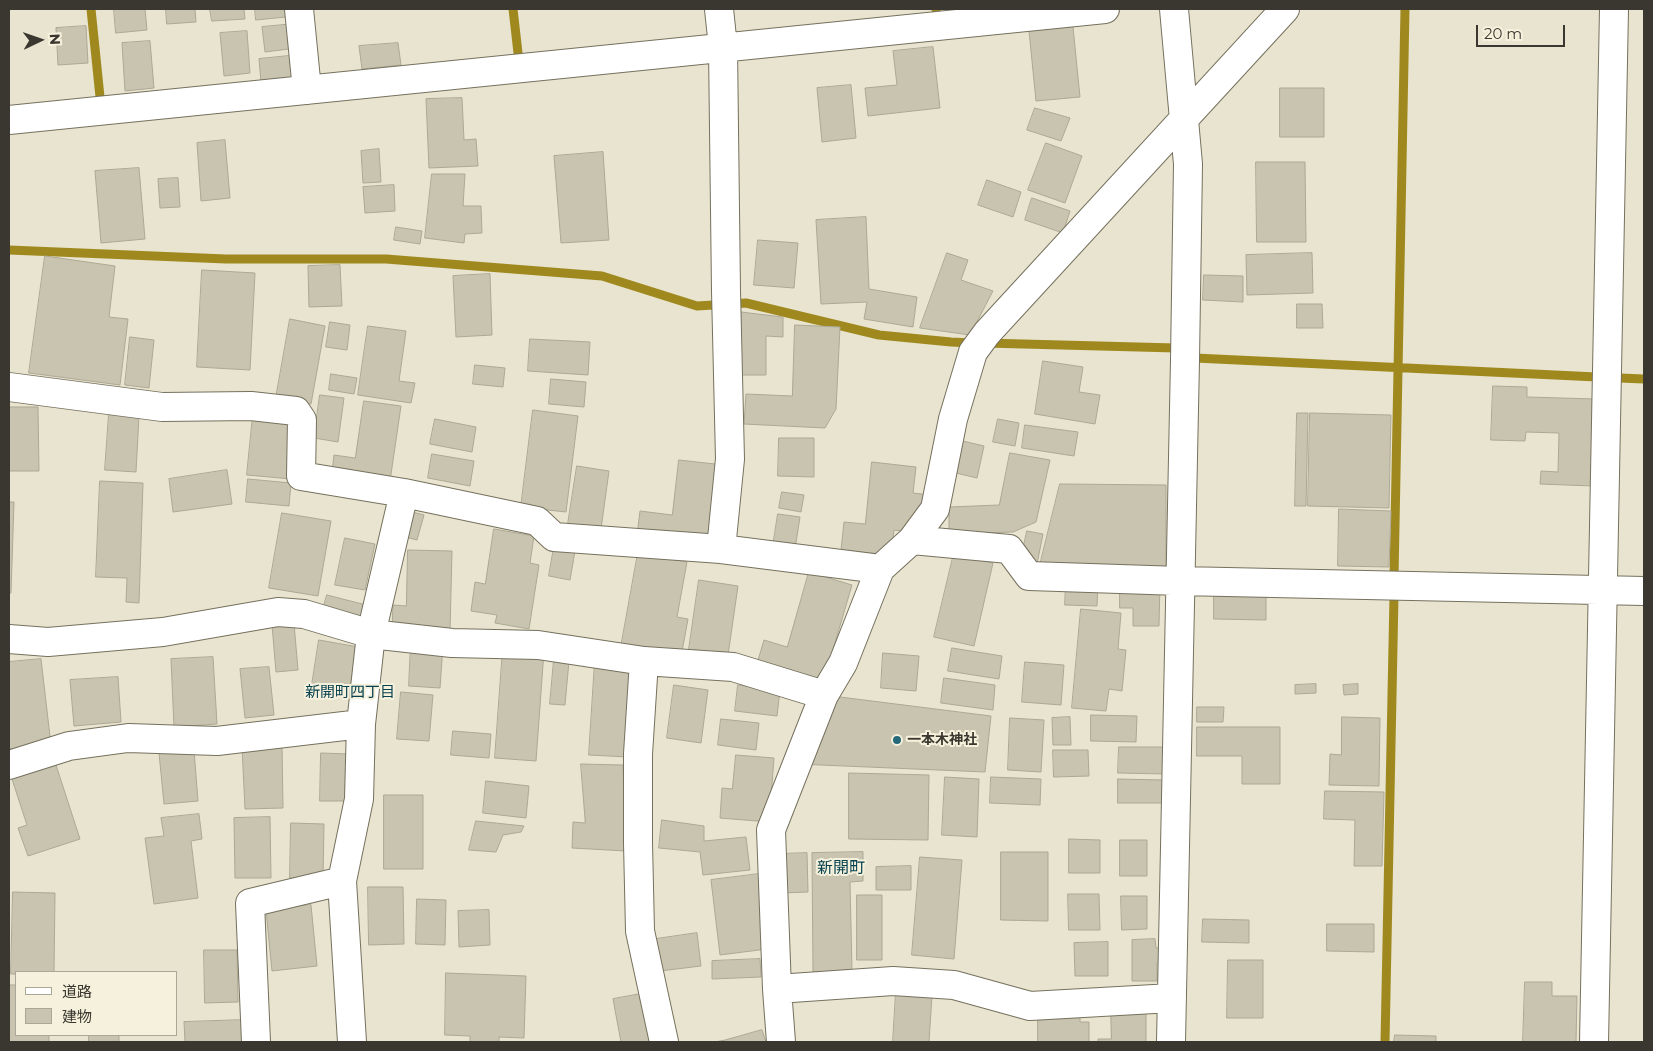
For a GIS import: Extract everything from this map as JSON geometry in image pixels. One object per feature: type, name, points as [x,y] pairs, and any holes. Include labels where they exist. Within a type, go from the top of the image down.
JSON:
[{"type":"street","points":[[299,9],[307,90]]},
{"type":"street","points":[[719,9],[723,47],[730,459],[721,549]]},
{"type":"street","points":[[9,120],[1105,9]]},
{"type":"street","points":[[1171,1042],[1188,164],[1174,9]]},
{"type":"street","points":[[781,1042],[770,830],[824,695],[843,663],[880,569],[912,540],[934,509],[954,419],[980,342],[1285,9]]},
{"type":"street","points":[[1594,1042],[1614,9]]},
{"type":"street","points":[[9,387],[162,407],[251,406],[296,411],[302,420],[301,476],[404,493],[537,521],[554,537],[721,549],[880,569]]},
{"type":"street","points":[[352,1042],[342,881],[358,799],[362,724],[371,634],[404,493]]},
{"type":"street","points":[[912,540],[1009,549],[1028,576],[1180,582],[1644,591]]},
{"type":"street","points":[[9,639],[48,642],[162,632],[278,612],[304,614],[371,634],[452,644],[538,645],[644,661],[734,667],[824,695]]},
{"type":"street","points":[[644,661],[638,754],[640,931],[664,1042]]},
{"type":"street","points":[[9,765],[69,746],[128,738],[217,741],[362,724]]},
{"type":"street","points":[[256,1042],[250,903],[342,881]]},
{"type":"street","points":[[777,989],[893,981],[954,985],[1030,1006],[1172,998]]},
{"type":"building","points":[[114,9],[145,9],[147,30],[116,33]]},
{"type":"building","points":[[166,9],[195,9],[196,22],[167,24]]},
{"type":"building","points":[[210,9],[244,9],[245,19],[212,21]]},
{"type":"building","points":[[255,9],[285,9],[286,17],[256,20]]},
{"type":"building","points":[[294,24],[297,48],[265,52],[262,27]]},
{"type":"building","points":[[86,26],[88,63],[58,65],[56,28]]},
{"type":"building","points":[[1073,27],[1080,97],[1036,101],[1029,31]]},
{"type":"building","points":[[247,31],[250,73],[224,76],[220,33]]},
{"type":"building","points":[[150,41],[154,88],[125,91],[122,43]]},
{"type":"building","points":[[398,43],[401,65],[362,69],[359,46]]},
{"type":"building","points":[[933,47],[940,108],[868,116],[865,88],[897,85],[893,51]]},
{"type":"building","points":[[298,55],[301,79],[261,82],[259,59]]},
{"type":"building","points":[[851,85],[856,138],[822,142],[817,88]]},
{"type":"building","points":[[1280,88],[1324,88],[1324,137],[1280,137]]},
{"type":"building","points":[[462,98],[464,140],[476,139],[478,166],[429,168],[426,99]]},
{"type":"building","points":[[1035,108],[1070,118],[1061,141],[1027,130]]},
{"type":"building","points":[[225,140],[230,198],[201,201],[197,143]]},
{"type":"building","points":[[1046,143],[1082,156],[1065,203],[1028,190]]},
{"type":"building","points":[[379,149],[381,182],[363,183],[361,151]]},
{"type":"building","points":[[603,152],[609,240],[561,243],[554,156]]},
{"type":"building","points":[[1256,162],[1305,162],[1306,242],[1257,242]]},
{"type":"building","points":[[139,168],[145,239],[101,243],[95,171]]},
{"type":"building","points":[[432,174],[465,174],[463,206],[481,206],[482,233],[465,234],[464,243],[425,238]]},
{"type":"building","points":[[178,178],[180,207],[160,208],[158,179]]},
{"type":"building","points":[[987,180],[1021,192],[1013,217],[978,205]]},
{"type":"building","points":[[394,185],[395,211],[365,213],[363,187]]},
{"type":"building","points":[[1032,198],[1070,211],[1063,233],[1025,220]]},
{"type":"building","points":[[866,217],[869,289],[917,297],[913,327],[864,319],[867,302],[821,304],[816,220]]},
{"type":"building","points":[[396,227],[422,231],[420,244],[394,240]]},
{"type":"building","points":[[758,240],[798,243],[794,288],[754,285]]},
{"type":"building","points":[[947,253],[968,260],[961,280],[993,291],[970,335],[920,328]]},
{"type":"building","points":[[1312,253],[1313,293],[1247,295],[1246,255]]},
{"type":"building","points":[[45,256],[115,266],[109,317],[128,319],[120,385],[29,373]]},
{"type":"building","points":[[340,265],[342,306],[309,307],[308,266]]},
{"type":"building","points":[[202,270],[255,273],[250,370],[197,367]]},
{"type":"building","points":[[490,274],[492,335],[456,337],[453,276]]},
{"type":"building","points":[[1204,275],[1243,276],[1243,302],[1203,300]]},
{"type":"building","points":[[1297,304],[1322,304],[1323,328],[1297,328]]},
{"type":"building","points":[[741,312],[783,317],[783,337],[766,336],[766,375],[742,375]]},
{"type":"building","points":[[290,319],[325,326],[311,404],[276,398]]},
{"type":"building","points":[[330,322],[350,325],[347,350],[326,347]]},
{"type":"building","points":[[795,325],[840,327],[836,409],[825,428],[744,424],[746,394],[792,396]]},
{"type":"building","points":[[368,326],[406,331],[399,381],[415,383],[411,403],[358,395]]},
{"type":"building","points":[[130,337],[154,340],[149,388],[125,385]]},
{"type":"building","points":[[530,339],[590,342],[588,375],[528,371]]},
{"type":"building","points":[[1043,361],[1083,367],[1079,392],[1100,395],[1095,424],[1035,414]]},
{"type":"building","points":[[475,365],[505,368],[503,387],[473,384]]},
{"type":"building","points":[[331,374],[357,378],[354,394],[329,390]]},
{"type":"building","points":[[551,379],[586,382],[584,407],[549,404]]},
{"type":"building","points":[[1493,386],[1527,387],[1527,397],[1596,399],[1593,486],[1540,484],[1541,471],[1558,472],[1559,433],[1526,432],[1525,441],[1491,440]]},
{"type":"building","points":[[320,395],[344,398],[338,442],[314,438]]},
{"type":"building","points":[[364,401],[401,406],[390,481],[332,472],[334,455],[355,458]]},
{"type":"building","points":[[9,407],[38,407],[39,471],[9,471]]},
{"type":"building","points":[[533,410],[578,416],[566,512],[521,507]]},
{"type":"building","points":[[1297,413],[1308,413],[1306,506],[1295,506]]},
{"type":"building","points":[[1310,413],[1391,415],[1389,508],[1308,506]]},
{"type":"building","points":[[109,414],[139,416],[136,472],[105,470]]},
{"type":"building","points":[[253,415],[297,419],[291,479],[247,475]]},
{"type":"building","points":[[435,419],[476,427],[472,452],[430,444]]},
{"type":"building","points":[[998,419],[1019,423],[1015,446],[993,442]]},
{"type":"building","points":[[1025,425],[1078,432],[1074,456],[1022,448]]},
{"type":"building","points":[[779,438],[814,438],[814,477],[778,476]]},
{"type":"building","points":[[963,441],[984,446],[977,478],[956,473]]},
{"type":"building","points":[[1010,453],[1050,460],[1036,522],[1013,532],[949,534],[949,507],[999,505]]},
{"type":"building","points":[[432,454],[474,461],[470,486],[428,478]]},
{"type":"building","points":[[679,460],[724,465],[715,544],[637,535],[640,511],[672,515]]},
{"type":"building","points":[[872,462],[916,467],[913,493],[930,495],[910,532],[894,530],[891,555],[841,550],[844,522],[865,524]]},
{"type":"building","points":[[577,466],[609,471],[601,529],[568,524]]},
{"type":"building","points":[[227,470],[232,504],[173,512],[169,479]]},
{"type":"building","points":[[248,479],[291,483],[289,506],[246,502]]},
{"type":"building","points":[[100,481],[143,483],[139,603],[126,602],[127,578],[96,577]]},
{"type":"building","points":[[1060,484],[1166,485],[1166,573],[1040,565]]},
{"type":"building","points":[[782,492],[804,495],[801,512],[779,508]]},
{"type":"building","points":[[9,502],[14,502],[11,593],[9,593]]},
{"type":"building","points":[[1339,509],[1391,511],[1389,567],[1338,566]]},
{"type":"building","points":[[408,511],[424,515],[417,540],[401,536]]},
{"type":"building","points":[[282,513],[331,521],[318,596],[269,588]]},
{"type":"building","points":[[778,514],[800,517],[795,549],[773,546]]},
{"type":"building","points":[[494,529],[534,536],[530,563],[539,565],[529,629],[495,623],[497,615],[471,611],[475,582],[485,584]]},
{"type":"building","points":[[1027,531],[1043,534],[1037,564],[1021,560]]},
{"type":"building","points":[[345,538],[375,544],[365,590],[335,585]]},
{"type":"building","points":[[554,547],[575,551],[570,580],[549,576]]},
{"type":"building","points":[[408,550],[452,551],[450,632],[392,630],[393,605],[406,606]]},
{"type":"building","points":[[638,553],[687,562],[677,617],[688,619],[681,657],[621,647]]},
{"type":"building","points":[[954,553],[993,563],[974,646],[934,637]]},
{"type":"building","points":[[809,572],[852,585],[822,687],[756,667],[764,640],[787,647]]},
{"type":"building","points":[[699,580],[738,586],[727,662],[688,656]]},
{"type":"building","points":[[1066,582],[1098,583],[1097,606],[1065,605]]},
{"type":"building","points":[[1120,583],[1160,583],[1159,626],[1133,626],[1133,608],[1120,608]]},
{"type":"building","points":[[1214,593],[1266,593],[1266,620],[1214,619]]},
{"type":"building","points":[[327,595],[370,606],[366,624],[322,613]]},
{"type":"building","points":[[1081,609],[1121,613],[1118,649],[1126,650],[1122,691],[1109,689],[1106,711],[1072,708]]},
{"type":"building","points":[[294,623],[298,670],[276,672],[272,625]]},
{"type":"building","points":[[319,640],[358,647],[349,698],[311,691]]},
{"type":"building","points":[[411,643],[443,645],[440,688],[409,686]]},
{"type":"building","points":[[503,648],[544,651],[536,761],[495,758]]},
{"type":"building","points":[[952,648],[1002,656],[999,679],[948,671]]},
{"type":"building","points":[[883,653],[919,656],[916,691],[881,688]]},
{"type":"building","points":[[213,657],[217,724],[174,727],[171,659]]},
{"type":"building","points":[[41,659],[51,745],[9,749],[9,662]]},
{"type":"building","points":[[554,660],[569,661],[565,705],[550,704]]},
{"type":"building","points":[[595,661],[634,664],[628,757],[589,755]]},
{"type":"building","points":[[1025,662],[1064,665],[1061,705],[1022,702]]},
{"type":"building","points":[[269,667],[274,715],[245,718],[240,669]]},
{"type":"building","points":[[118,677],[121,722],[74,726],[70,680]]},
{"type":"building","points":[[944,678],[995,685],[993,710],[941,703]]},
{"type":"building","points":[[1316,684],[1316,693],[1295,694],[1295,685]]},
{"type":"building","points":[[1358,684],[1358,694],[1344,695],[1343,685]]},
{"type":"building","points":[[674,685],[708,690],[701,743],[667,738]]},
{"type":"building","points":[[738,685],[780,690],[777,716],[735,711]]},
{"type":"building","points":[[401,692],[433,695],[429,741],[397,739]]},
{"type":"building","name":"一本木神社","points":[[824,695],[991,716],[985,772],[797,764]]},
{"type":"building","points":[[1197,707],[1224,707],[1223,722],[1197,722]]},
{"type":"building","points":[[1091,715],[1137,716],[1136,742],[1091,741]]},
{"type":"building","points":[[1070,717],[1071,745],[1053,745],[1052,718]]},
{"type":"building","points":[[1342,717],[1380,718],[1379,786],[1329,785],[1330,754],[1341,755]]},
{"type":"building","points":[[1010,718],[1044,720],[1041,772],[1008,770]]},
{"type":"building","points":[[721,719],[759,723],[756,750],[718,745]]},
{"type":"building","points":[[1197,727],[1280,727],[1280,784],[1242,784],[1242,756],[1197,756]]},
{"type":"building","points":[[453,731],[491,734],[489,758],[451,755]]},
{"type":"building","points":[[282,744],[283,808],[245,809],[242,746]]},
{"type":"building","points":[[1119,747],[1166,747],[1166,774],[1118,773]]},
{"type":"building","points":[[194,750],[198,801],[164,804],[159,753]]},
{"type":"building","points":[[1053,750],[1088,750],[1089,776],[1054,777]]},
{"type":"building","points":[[321,753],[348,754],[347,801],[320,801]]},
{"type":"building","points":[[736,755],[774,758],[769,822],[720,818],[722,788],[732,789]]},
{"type":"building","points":[[55,762],[80,839],[28,856],[18,828],[27,825],[11,776]]},
{"type":"building","points":[[581,764],[623,765],[626,851],[572,848],[573,822],[585,823]]},
{"type":"building","points":[[849,773],[929,775],[928,840],[849,839]]},
{"type":"building","points":[[945,777],[979,779],[977,837],[942,835]]},
{"type":"building","points":[[991,777],[1041,779],[1040,805],[990,803]]},
{"type":"building","points":[[1118,779],[1164,780],[1164,803],[1118,803]]},
{"type":"building","points":[[486,781],[529,786],[526,818],[483,813]]},
{"type":"building","points":[[1325,791],[1384,792],[1382,866],[1354,866],[1355,820],[1324,819]]},
{"type":"building","points":[[384,795],[423,795],[423,869],[384,869]]},
{"type":"building","points":[[199,814],[202,839],[191,841],[198,898],[154,904],[145,838],[164,836],[161,818]]},
{"type":"building","points":[[270,817],[271,878],[235,878],[234,818]]},
{"type":"building","points":[[662,820],[704,826],[704,841],[746,837],[750,870],[703,875],[700,852],[659,848]]},
{"type":"building","points":[[476,821],[524,826],[521,832],[503,835],[496,852],[469,850]]},
{"type":"building","points":[[291,823],[324,824],[323,879],[290,878]]},
{"type":"building","points":[[1069,839],[1100,840],[1100,873],[1069,873]]},
{"type":"building","points":[[1120,840],[1147,840],[1147,876],[1120,876]]},
{"type":"building","points":[[863,852],[863,881],[850,882],[852,971],[813,972],[812,853]]},
{"type":"building","points":[[1001,852],[1048,852],[1048,921],[1001,920]]},
{"type":"building","points":[[807,853],[808,892],[781,893],[780,854]]},
{"type":"building","points":[[920,857],[962,860],[954,959],[912,955]]},
{"type":"building","points":[[911,866],[911,890],[876,890],[876,867]]},
{"type":"building","points":[[759,874],[767,949],[720,955],[711,880]]},
{"type":"building","points":[[368,887],[403,887],[404,944],[369,945]]},
{"type":"building","points":[[13,892],[55,893],[54,971],[15,971],[15,974],[11,974]]},
{"type":"building","points":[[1068,894],[1099,894],[1100,930],[1069,930]]},
{"type":"building","points":[[857,895],[882,895],[882,960],[857,960]]},
{"type":"building","points":[[1121,896],[1147,896],[1147,929],[1122,930]]},
{"type":"building","points":[[417,899],[446,900],[445,945],[416,944]]},
{"type":"building","points":[[311,905],[317,966],[272,971],[266,910]]},
{"type":"building","points":[[489,910],[490,945],[459,947],[458,911]]},
{"type":"building","points":[[1203,919],[1249,920],[1249,943],[1202,942]]},
{"type":"building","points":[[1327,924],[1374,924],[1374,952],[1327,951]]},
{"type":"building","points":[[697,933],[701,966],[660,971],[656,939]]},
{"type":"building","points":[[1155,939],[1156,948],[1164,948],[1164,963],[1157,963],[1157,981],[1132,981],[1132,940]]},
{"type":"building","points":[[1108,942],[1108,976],[1075,976],[1074,943]]},
{"type":"building","points":[[204,950],[237,950],[238,1002],[205,1003]]},
{"type":"building","points":[[760,959],[761,977],[712,979],[712,961]]},
{"type":"building","points":[[1228,960],[1263,960],[1263,1018],[1227,1018]]},
{"type":"building","points":[[446,973],[526,976],[524,1038],[499,1037],[499,1042],[470,1042],[470,1036],[445,1035]]},
{"type":"building","points":[[1525,982],[1552,982],[1552,996],[1577,996],[1576,1042],[1523,1042]]},
{"type":"building","points":[[9,985],[15,985],[15,1036],[49,1036],[49,1042],[9,1042]]},
{"type":"building","points":[[896,992],[932,995],[929,1042],[893,1042]]},
{"type":"building","points":[[646,993],[655,1042],[621,1042],[613,999]]},
{"type":"building","points":[[1038,1007],[1080,1007],[1080,1022],[1089,1022],[1089,1042],[1038,1042]]},
{"type":"building","points":[[1111,1009],[1146,1009],[1146,1042],[1098,1042],[1098,1039],[1111,1039]]},
{"type":"building","points":[[244,1020],[245,1042],[185,1042],[184,1022]]},
{"type":"building","points":[[762,1030],[766,1042],[715,1042],[725,1040]]},
{"type":"building","points":[[1395,1035],[1436,1036],[1436,1042],[1394,1042]]},
{"type":"building","points":[[89,1036],[119,1036],[119,1042],[89,1042]]},
{"type":"waterway","points":[[91,9],[100,97]]},
{"type":"waterway","points":[[513,9],[518,53]]},
{"type":"waterway","points":[[936,9],[937,14]]},
{"type":"waterway","points":[[1394,577],[1405,9]]},
{"type":"waterway","points":[[9,250],[226,259],[386,259],[602,276],[697,306],[746,303],[879,335],[972,343]]},
{"type":"waterway","points":[[985,343],[1176,348],[1195,358],[1597,377]]},
{"type":"waterway","points":[[1620,378],[1644,379]]},
{"type":"waterway","points":[[1385,1042],[1394,596]]},
{"type":"place","name":"一本木神社","points":[[897,740]]},
{"type":"district","name":"新開町四丁目","points":[[350,693]]},
{"type":"district","name":"新開町","points":[[841,868]]}]
